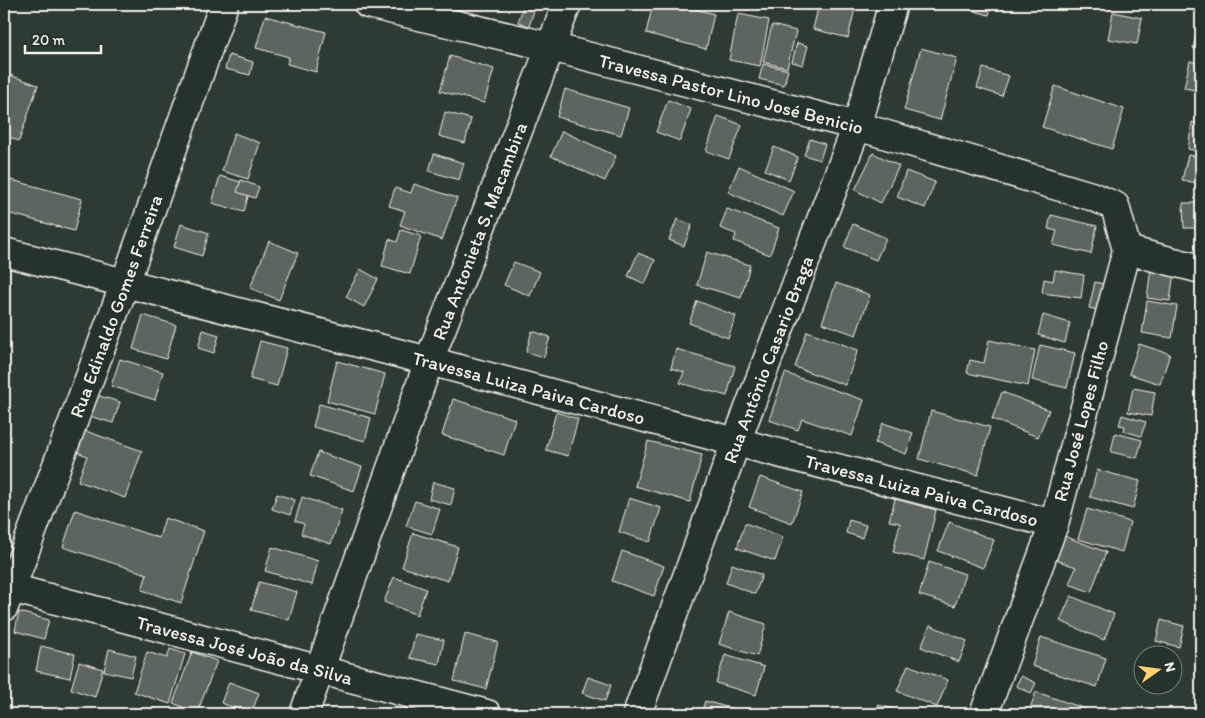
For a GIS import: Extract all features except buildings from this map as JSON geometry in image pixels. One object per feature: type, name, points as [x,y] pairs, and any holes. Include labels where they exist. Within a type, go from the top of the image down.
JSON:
[{"type":"street","name":"Rua Edinaldo Gomes Ferreira","points":[[6,594],[125,283],[224,4]]},
{"type":"street","name":"Travessa Pastor Lino José Benicio","points":[[368,4],[551,47],[857,126],[1091,196],[1115,206],[1127,250]]},
{"type":"street","name":"Rua Antonieta S. Macambira","points":[[304,714],[429,360],[566,4]]},
{"type":"street","name":"Rua Antônio Casario Braga","points":[[637,714],[736,442],[857,126],[893,4]]},
{"type":"street","points":[[1127,250],[1201,269]]},
{"type":"street","name":"Rua José Lopes Filho","points":[[984,714],[1054,524],[1127,250]]},
{"type":"street","name":"Travessa Luiza Paiva Cardoso","points":[[4,252],[429,360],[1054,524]]},
{"type":"street","name":"Travessa José João da Silva","points":[[6,594],[320,669],[488,714]]}]
